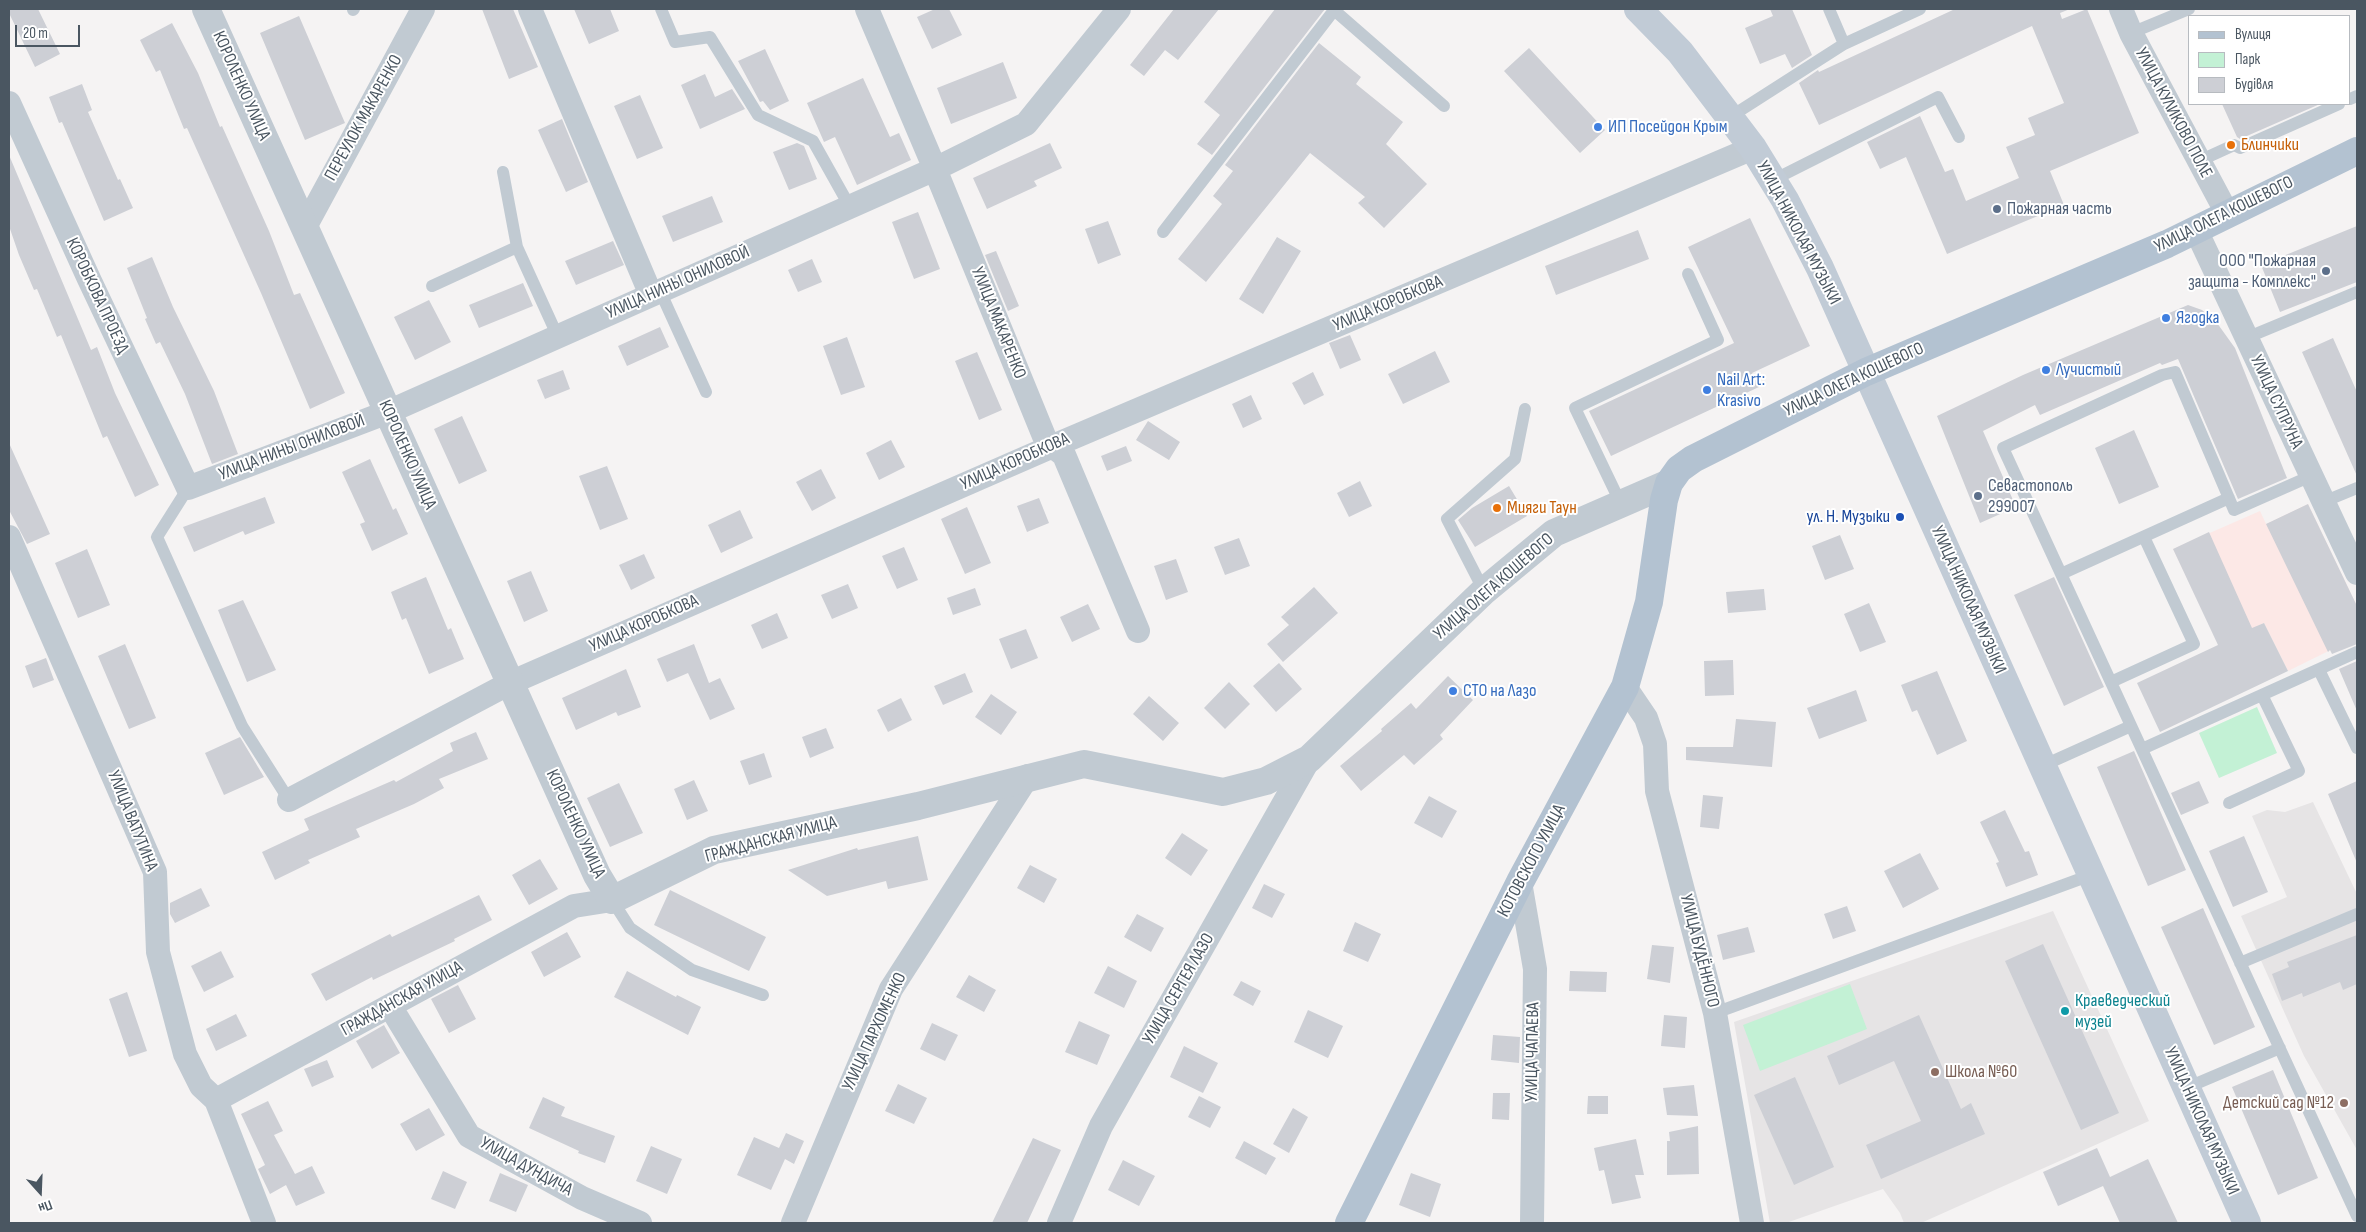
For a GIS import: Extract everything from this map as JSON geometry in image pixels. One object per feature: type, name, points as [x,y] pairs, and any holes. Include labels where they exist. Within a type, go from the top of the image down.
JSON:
[{"type":"main road","name":"УЛИЦА НИКОЛАЯ МУЗЫКИ","points":[[1638,9],[1680,52],[1753,148],[1773,180],[1820,268],[2247,1223]]},
{"type":"main road","name":"УЛИЦА ОЛЕГА КОШЕВОГО","points":[[1669,483],[1679,470],[1693,459],[1866,372],[2104,272],[2228,215],[2306,174],[2357,151]]},
{"type":"main road","name":"КОТОВСКОГО УЛИЦА","points":[[1349,1223],[1520,882],[1625,687],[1649,602],[1664,500],[1669,483]]},
{"type":"street","name":"КОРОЛЕНКО УЛИЦА","points":[[206,9],[597,876],[612,900]]},
{"type":"street","name":"ПЕРЕУЛОК МАКАРЕНКО","points":[[305,227],[423,9]]},
{"type":"street","points":[[530,9],[656,293]]},
{"type":"street","name":"УЛИЦА МАКАРЕНКО","points":[[867,9],[935,169],[1046,441],[1064,455],[1138,631]]},
{"type":"street","name":"УЛИЦА НИНЫ ОНИЛОВОЙ","points":[[188,488],[388,412],[935,169],[1026,124],[1119,9]]},
{"type":"street","name":"УЛИЦА КУЛИКОВО ПОЛЕ","points":[[2121,9],[2228,215]]},
{"type":"street","name":"КОРОБКОВА ПРОЕЗД","points":[[9,103],[89,279],[188,488]]},
{"type":"street","name":"УЛИЦА КОРОБКОВА","points":[[289,800],[510,683],[1053,446],[1753,148]]},
{"type":"street","name":"УЛИЦА СУПРУНА","points":[[2196,230],[2357,573]]},
{"type":"street","name":"УЛИЦА ОЛЕГА КОШЕВОГО","points":[[1309,760],[1484,591],[1554,533],[1669,483]]},
{"type":"street","name":"УЛИЦА ВАТУТИНА","points":[[9,537],[155,872],[158,952],[186,1054],[201,1086],[216,1100],[264,1223]]},
{"type":"street","name":"УЛИЦА БУДЁННОГО","points":[[1625,687],[1646,718],[1655,744],[1657,791],[1715,1013],[1752,1223]]},
{"type":"street","name":"ГРАЖДАНСКАЯ УЛИЦА","points":[[216,1100],[574,906],[612,900],[714,850],[918,806],[1028,776],[1084,764],[1222,792],[1266,781],[1309,760]]},
{"type":"street","name":"УЛИЦА СЕРГЕЯ ЛАЗО","points":[[1059,1223],[1101,1126],[1309,760]]},
{"type":"street","name":"УЛИЦА ПАРХОМЕНКО","points":[[793,1223],[891,989],[1028,776]]},
{"type":"street","name":"УЛИЦА ЧАПАЕВА","points":[[1520,882],[1535,969],[1532,1223]]},
{"type":"street","name":"УЛИЦА ДУНДИЧА","points":[[390,1006],[469,1136],[582,1198],[640,1223]]},
{"type":"lane","points":[[661,9],[676,42],[710,37],[758,115],[812,141],[850,207]]},
{"type":"lane","points":[[1163,232],[1335,9],[1444,106]]},
{"type":"lane","points":[[1829,9],[1844,44]]},
{"type":"lane","points":[[1730,117],[1844,44],[1920,9]]},
{"type":"lane","points":[[2132,33],[2189,9]]},
{"type":"lane","points":[[1773,180],[1938,97],[1959,136]]},
{"type":"lane","points":[[2199,161],[2234,145],[2240,148],[2337,105]]},
{"type":"lane","points":[[503,172],[517,247],[558,336]]},
{"type":"lane","points":[[432,286],[517,247]]},
{"type":"lane","points":[[1622,504],[1575,408],[1718,340],[1688,274]]},
{"type":"lane","points":[[2246,338],[2357,292]]},
{"type":"lane","points":[[656,293],[706,392]]},
{"type":"lane","points":[[2311,476],[2234,510],[2175,372],[2162,375],[2003,448],[2357,1216]]},
{"type":"lane","points":[[1484,591],[1447,519],[1515,459],[1525,409]]},
{"type":"lane","points":[[188,488],[158,537],[242,726],[289,800]]},
{"type":"lane","points":[[2324,502],[2357,488]]},
{"type":"lane","points":[[2062,574],[2229,498]]},
{"type":"lane","points":[[2111,682],[2194,644],[2144,537]]},
{"type":"lane","points":[[2142,749],[2357,652]]},
{"type":"lane","points":[[2319,670],[2357,748]]},
{"type":"lane","points":[[2229,803],[2299,771],[2262,695]]},
{"type":"lane","points":[[2042,766],[2131,726]]},
{"type":"lane","points":[[1715,1013],[2091,876]]},
{"type":"lane","points":[[612,900],[630,928],[692,970],[763,995]]},
{"type":"lane","points":[[2240,963],[2357,914]]},
{"type":"lane","points":[[2186,1088],[2280,1048]]},
{"type":"shaded area","points":[[2308,504],[2357,606],[2357,637],[2288,671],[2264,623],[2219,645],[2173,549],[2260,511],[2266,524]]},
{"type":"shaded area","points":[[2313,802],[2357,894],[2357,1150],[2304,1056],[2241,916],[2287,897],[2252,816],[2267,810],[2285,812]]},
{"type":"shaded area","name":"Школа №60","points":[[2053,911],[2149,1121],[1921,1223],[1904,1223],[1900,1213],[1883,1189],[1786,1223],[1770,1223],[1734,1022]]},
{"type":"green space","points":[[2257,707],[2277,753],[2219,778],[2199,733]]},
{"type":"green space","points":[[1850,984],[1867,1029],[1760,1071],[1743,1025]]},
{"type":"building","points":[[9,9],[38,9],[60,54],[35,67],[9,13]]},
{"type":"building","points":[[482,9],[513,9],[538,67],[509,79]]},
{"type":"building","points":[[574,9],[610,9],[619,31],[589,44]]},
{"type":"building","points":[[935,9],[949,9],[962,35],[932,49],[917,17]]},
{"type":"building","points":[[1174,9],[1219,9],[1178,60],[1165,50],[1144,76],[1130,65]]},
{"type":"building","points":[[1275,9],[1325,9],[1212,155],[1197,144],[1220,115],[1204,102]]},
{"type":"building","points":[[1770,9],[1792,9],[1812,55],[1792,68],[1785,54],[1760,64],[1745,28],[1773,16]]},
{"type":"building","points":[[1955,9],[2070,9],[2060,13],[2062,19],[2087,9],[2139,133],[2050,171],[2064,205],[1947,254],[1906,157],[1880,169],[1867,142],[1920,116],[1945,172],[1953,169],[1966,201],[2019,178],[2006,147],[2035,135],[2028,118],[2064,103],[2032,26],[1819,125],[1799,83],[1818,70],[1819,72]]},
{"type":"building","points":[[299,16],[345,123],[305,140],[260,33]]},
{"type":"building","points":[[172,23],[198,73],[220,127],[222,126],[269,231],[294,295],[300,293],[345,393],[310,409],[261,293],[187,128],[184,129],[160,70],[156,72],[140,40]]},
{"type":"building","points":[[1319,43],[1361,77],[1356,84],[1403,122],[1386,144],[1427,184],[1384,228],[1358,203],[1365,197],[1310,153],[1206,282],[1178,259],[1222,204],[1213,196],[1233,171],[1225,165]]},
{"type":"building","points":[[1529,48],[1605,130],[1580,153],[1504,71]]},
{"type":"building","points":[[765,49],[789,101],[770,110],[763,101],[760,102],[738,61]]},
{"type":"building","points":[[1003,62],[1017,98],[951,124],[937,88]]},
{"type":"building","points":[[705,74],[715,97],[732,89],[745,109],[700,129],[681,85]]},
{"type":"building","points":[[863,78],[890,137],[899,133],[911,160],[857,185],[835,137],[824,142],[807,103]]},
{"type":"building","points":[[82,84],[92,110],[88,112],[118,180],[120,179],[133,208],[104,221],[62,122],[59,123],[49,97]]},
{"type":"building","points":[[640,95],[663,148],[637,159],[614,106]]},
{"type":"building","points":[[2222,105],[2318,105],[2240,139],[2237,137]]},
{"type":"building","points":[[562,119],[588,182],[566,192],[538,130]]},
{"type":"building","points":[[797,143],[804,146],[817,179],[789,190],[773,152]]},
{"type":"building","points":[[1050,143],[1062,168],[1034,181],[1037,186],[987,209],[973,178]]},
{"type":"building","points":[[9,155],[91,350],[97,347],[115,393],[159,485],[135,497],[107,436],[103,438],[61,335],[57,337],[37,289],[34,290],[19,255],[9,226]]},
{"type":"building","points":[[712,196],[723,222],[673,242],[662,216]]},
{"type":"building","points":[[918,212],[940,269],[914,279],[892,222]]},
{"type":"building","points":[[1750,218],[1810,346],[1752,373],[1759,387],[1611,456],[1589,411],[1734,343],[1688,247]]},
{"type":"building","points":[[1108,221],[1121,255],[1098,264],[1085,229]]},
{"type":"building","points":[[2357,226],[2357,282],[2280,312],[2261,265]]},
{"type":"building","points":[[1638,230],[1649,259],[1556,295],[1545,266]]},
{"type":"building","points":[[1277,237],[1301,251],[1263,314],[1239,299]]},
{"type":"building","points":[[613,241],[624,265],[576,285],[565,261]]},
{"type":"building","points":[[996,251],[1019,306],[1008,311],[985,255]]},
{"type":"building","points":[[152,257],[173,307],[214,391],[238,454],[212,464],[185,394],[160,342],[156,344],[145,319],[147,318],[127,268]]},
{"type":"building","points":[[812,259],[822,282],[798,292],[788,270]]},
{"type":"building","points":[[523,283],[533,306],[479,328],[469,305]]},
{"type":"building","points":[[429,300],[451,342],[415,360],[394,317]]},
{"type":"building","points":[[2188,305],[2202,310],[2217,323],[2235,348],[2287,478],[2238,499],[2178,359],[2162,365],[2160,363],[2040,415],[2035,405],[1983,431],[2016,507],[1980,523],[1937,416],[2023,375]]},
{"type":"building","points":[[660,327],[669,347],[627,366],[618,346]]},
{"type":"building","points":[[1350,335],[1361,360],[1340,369],[1329,343]]},
{"type":"building","points":[[847,337],[865,387],[841,395],[823,346]]},
{"type":"building","points":[[2333,338],[2357,392],[2357,476],[2302,352]]},
{"type":"building","points":[[1435,351],[1450,382],[1403,404],[1388,374]]},
{"type":"building","points":[[977,352],[1002,410],[979,420],[955,361]]},
{"type":"building","points":[[563,370],[570,389],[545,399],[537,380]]},
{"type":"building","points":[[1313,372],[1324,395],[1304,405],[1292,383]]},
{"type":"building","points":[[1251,395],[1262,419],[1243,428],[1232,404]]},
{"type":"building","points":[[462,416],[487,471],[459,484],[434,429]]},
{"type":"building","points":[[1148,421],[1180,442],[1169,460],[1136,440]]},
{"type":"building","points":[[2134,430],[2159,487],[2119,504],[2095,448]]},
{"type":"building","points":[[891,440],[905,467],[879,480],[866,453]]},
{"type":"building","points":[[9,443],[50,534],[27,544],[9,510]]},
{"type":"building","points":[[1126,446],[1132,461],[1107,471],[1101,456]]},
{"type":"building","points":[[370,459],[393,510],[396,508],[408,534],[372,551],[360,524],[365,522],[342,472]]},
{"type":"building","points":[[607,466],[628,519],[600,530],[579,476]]},
{"type":"building","points":[[821,469],[836,498],[812,511],[796,482]]},
{"type":"building","points":[[1360,481],[1372,506],[1349,517],[1337,493]]},
{"type":"building","points":[[1509,486],[1527,516],[1475,547],[1458,520],[1472,508]]},
{"type":"building","points":[[265,497],[275,523],[245,535],[243,531],[194,552],[183,527]]},
{"type":"building","points":[[1039,498],[1049,523],[1027,532],[1017,506]]},
{"type":"building","points":[[2308,504],[2357,606],[2357,644],[2332,654],[2330,650],[2328,652],[2266,524]]},
{"type":"building","points":[[967,507],[991,563],[965,574],[941,519]]},
{"type":"building","points":[[740,510],[753,538],[721,553],[708,525]]},
{"type":"building","points":[[2209,532],[2252,628],[2264,623],[2288,671],[2160,732],[2137,683],[2218,645],[2173,549]]},
{"type":"building","points":[[1840,535],[1854,569],[1825,580],[1812,546]]},
{"type":"building","points":[[1239,538],[1250,566],[1225,575],[1214,547]]},
{"type":"building","points":[[904,547],[918,580],[897,589],[882,556]]},
{"type":"building","points":[[87,549],[110,605],[78,618],[55,563]]},
{"type":"building","points":[[644,554],[655,578],[631,590],[619,565]]},
{"type":"building","points":[[1176,559],[1188,592],[1166,600],[1154,566]]},
{"type":"building","points":[[531,571],[548,611],[524,622],[507,581]]},
{"type":"building","points":[[426,577],[448,630],[451,628],[464,659],[429,674],[406,618],[402,620],[391,592]]},
{"type":"building","points":[[2054,577],[2104,687],[2064,706],[2014,595]]},
{"type":"building","points":[[848,584],[858,608],[832,619],[821,595]]},
{"type":"building","points":[[1314,587],[1338,613],[1283,662],[1267,644],[1289,625],[1281,617]]},
{"type":"building","points":[[975,588],[981,605],[953,615],[947,598]]},
{"type":"building","points":[[1764,589],[1766,610],[1728,613],[1726,592]]},
{"type":"building","points":[[243,600],[276,670],[247,682],[218,610]]},
{"type":"building","points":[[1869,603],[1886,642],[1860,652],[1844,614]]},
{"type":"building","points":[[1088,604],[1100,629],[1072,642],[1060,617]]},
{"type":"building","points":[[777,613],[788,638],[762,649],[751,625]]},
{"type":"building","points":[[1026,629],[1038,658],[1011,669],[999,639]]},
{"type":"building","points":[[125,644],[156,718],[129,729],[98,656]]},
{"type":"building","points":[[694,644],[709,683],[720,678],[735,709],[710,720],[688,673],[667,682],[657,659]]},
{"type":"building","points":[[46,658],[54,680],[33,688],[25,666]]},
{"type":"building","points":[[1733,660],[1734,695],[1705,696],[1704,661]]},
{"type":"building","points":[[2357,661],[2357,711],[2339,669]]},
{"type":"building","points":[[1279,663],[1302,689],[1276,712],[1253,686]]},
{"type":"building","points":[[626,669],[641,707],[618,716],[616,712],[576,730],[562,698]]},
{"type":"building","points":[[1937,671],[1967,741],[1937,755],[1917,710],[1912,712],[1901,685]]},
{"type":"building","points":[[965,673],[973,692],[943,705],[934,686]]},
{"type":"building","points":[[1448,676],[1473,700],[1440,735],[1443,739],[1414,765],[1404,755],[1361,791],[1340,766],[1382,731],[1381,729],[1411,703],[1416,709]]},
{"type":"building","points":[[1229,682],[1250,704],[1225,729],[1204,708]]},
{"type":"building","points":[[1856,690],[1867,721],[1819,739],[1807,708]]},
{"type":"building","points":[[991,694],[1017,712],[1001,735],[975,717]]},
{"type":"building","points":[[1149,696],[1179,723],[1163,741],[1133,714]]},
{"type":"building","points":[[901,698],[912,720],[888,732],[877,710]]},
{"type":"building","points":[[1736,719],[1776,722],[1772,767],[1686,760],[1686,747],[1733,747]]},
{"type":"building","points":[[826,728],[834,748],[810,758],[802,737]]},
{"type":"building","points":[[476,732],[488,759],[439,779],[444,788],[414,804],[356,829],[360,837],[308,860],[310,863],[275,880],[262,852],[309,830],[304,819],[394,780],[396,782],[453,751],[450,743]]},
{"type":"building","points":[[240,737],[264,777],[224,795],[205,753]]},
{"type":"building","points":[[2134,751],[2186,870],[2148,886],[2097,767]]},
{"type":"building","points":[[764,753],[772,777],[749,785],[740,761]]},
{"type":"building","points":[[694,780],[708,811],[687,820],[674,789]]},
{"type":"building","points":[[2199,781],[2209,803],[2181,815],[2171,793]]},
{"type":"building","points":[[2357,781],[2357,863],[2328,794]]},
{"type":"building","points":[[619,783],[643,833],[610,847],[587,798]]},
{"type":"building","points":[[1703,795],[1723,797],[1719,829],[1700,827]]},
{"type":"building","points":[[1429,796],[1457,811],[1442,838],[1414,823]]},
{"type":"building","points":[[2005,810],[2025,852],[2029,851],[2038,875],[2006,887],[1996,863],[1999,862],[1980,822]]},
{"type":"building","points":[[1182,833],[1208,850],[1191,876],[1165,858]]},
{"type":"building","points":[[918,836],[928,880],[888,889],[886,881],[827,896],[788,870],[857,848],[858,850]]},
{"type":"building","points":[[2244,836],[2268,892],[2233,907],[2209,851]]},
{"type":"building","points":[[1920,853],[1939,889],[1903,908],[1884,871]]},
{"type":"building","points":[[540,859],[558,889],[529,905],[512,875]]},
{"type":"building","points":[[1030,865],[1057,879],[1044,903],[1017,888]]},
{"type":"building","points":[[1264,884],[1285,894],[1272,918],[1252,908]]},
{"type":"building","points":[[201,888],[210,906],[175,923],[170,914],[170,903]]},
{"type":"building","points":[[670,890],[766,937],[749,971],[654,925]]},
{"type":"building","points":[[479,895],[492,920],[454,939],[455,941],[373,980],[372,977],[326,1001],[311,974],[390,934],[392,937]]},
{"type":"building","points":[[1847,906],[1856,931],[1833,939],[1824,914]]},
{"type":"building","points":[[2203,908],[2255,1027],[2214,1045],[2161,927]]},
{"type":"building","points":[[1137,914],[1164,928],[1151,952],[1124,937]]},
{"type":"building","points":[[1355,922],[1381,934],[1368,962],[1343,951]]},
{"type":"building","points":[[1748,927],[1755,952],[1723,960],[1717,935]]},
{"type":"building","points":[[567,932],[581,957],[544,977],[531,952]]},
{"type":"building","points":[[2357,935],[2357,984],[2343,990],[2340,982],[2303,997],[2302,993],[2282,1001],[2272,974],[2289,967],[2287,962]]},
{"type":"building","points":[[2043,944],[2119,1113],[2081,1130],[2005,961]]},
{"type":"building","points":[[1652,945],[1674,947],[1670,983],[1647,979]]},
{"type":"building","points":[[221,951],[234,977],[204,992],[191,966]]},
{"type":"building","points":[[1108,966],[1137,981],[1124,1008],[1094,993]]},
{"type":"building","points":[[627,971],[676,997],[677,995],[701,1007],[688,1035],[614,997]]},
{"type":"building","points":[[1570,971],[1607,972],[1606,992],[1569,991]]},
{"type":"building","points":[[969,975],[996,990],[984,1012],[956,997]]},
{"type":"building","points":[[1241,981],[1261,991],[1253,1006],[1233,995]]},
{"type":"building","points":[[458,985],[476,1019],[449,1033],[431,999]]},
{"type":"building","points":[[127,992],[147,1051],[129,1057],[109,999]]},
{"type":"building","points":[[1308,1010],[1343,1026],[1328,1058],[1294,1042]]},
{"type":"building","points":[[236,1014],[247,1036],[216,1051],[206,1029]]},
{"type":"building","points":[[1664,1015],[1687,1017],[1685,1048],[1661,1046]]},
{"type":"building","points":[[1919,1015],[1961,1109],[1971,1103],[1985,1134],[1881,1179],[1866,1145],[1921,1121],[1894,1061],[1839,1085],[1827,1056]]},
{"type":"building","points":[[1079,1021],[1110,1035],[1097,1065],[1065,1052]]},
{"type":"building","points":[[932,1023],[958,1035],[945,1061],[920,1049]]},
{"type":"building","points":[[384,1025],[400,1053],[372,1069],[356,1041]]},
{"type":"building","points":[[1493,1035],[1520,1037],[1519,1063],[1491,1060]]},
{"type":"building","points":[[1184,1046],[1218,1063],[1203,1093],[1170,1077]]},
{"type":"building","points":[[327,1060],[334,1077],[312,1087],[304,1069]]},
{"type":"building","points":[[2273,1070],[2318,1178],[2278,1195],[2232,1087]]},
{"type":"building","points":[[1795,1077],[1834,1167],[1794,1185],[1754,1095]]},
{"type":"building","points":[[898,1084],[927,1098],[914,1124],[885,1111]]},
{"type":"building","points":[[1694,1085],[1698,1116],[1667,1115],[1663,1088]]},
{"type":"building","points":[[1493,1093],[1510,1093],[1509,1120],[1492,1119]]},
{"type":"building","points":[[1199,1096],[1221,1107],[1210,1128],[1188,1117]]},
{"type":"building","points":[[1588,1096],[1608,1096],[1608,1114],[1587,1114]]},
{"type":"building","points":[[543,1097],[565,1107],[561,1116],[615,1136],[605,1163],[578,1153],[579,1151],[529,1128]]},
{"type":"building","points":[[268,1101],[283,1131],[274,1135],[295,1174],[312,1166],[325,1193],[296,1206],[286,1185],[270,1194],[258,1169],[265,1165],[241,1114]]},
{"type":"building","points":[[429,1108],[445,1135],[416,1151],[400,1124]]},
{"type":"building","points":[[1293,1108],[1308,1117],[1289,1153],[1273,1144]]},
{"type":"building","points":[[1698,1126],[1699,1174],[1667,1175],[1667,1141],[1670,1141],[1669,1132]]},
{"type":"building","points":[[786,1133],[804,1141],[794,1164],[785,1159],[771,1190],[737,1175],[754,1137],[779,1148]]},
{"type":"building","points":[[1033,1138],[1061,1150],[1027,1223],[992,1223]]},
{"type":"building","points":[[1636,1139],[1644,1175],[1635,1175],[1641,1198],[1612,1204],[1604,1170],[1599,1171],[1594,1148]]},
{"type":"building","points":[[1244,1141],[1276,1158],[1266,1175],[1235,1158]]},
{"type":"building","points":[[651,1146],[682,1159],[667,1194],[636,1181]]},
{"type":"building","points":[[2097,1148],[2110,1177],[2148,1159],[2178,1223],[2120,1223],[2103,1186],[2058,1206],[2043,1172]]},
{"type":"building","points":[[1123,1160],[1155,1176],[1139,1206],[1108,1190]]},
{"type":"building","points":[[443,1171],[467,1182],[455,1209],[431,1199]]},
{"type":"building","points":[[500,1173],[528,1185],[516,1212],[489,1201]]},
{"type":"building","points":[[1411,1173],[1441,1184],[1430,1217],[1399,1205]]},
{"type":"place","name":"ИП Посейдон Крым","points":[[1598,127]]},
{"type":"place","name":"Блинчики","points":[[2231,145]]},
{"type":"place","name":"Пожарная часть","points":[[1997,209]]},
{"type":"place","name":"ООО \"Пожарная защита - Комплекс\"","points":[[2326,271]]},
{"type":"place","name":"Ягодка","points":[[2166,318]]},
{"type":"place","name":"Лучистый","points":[[2046,370]]},
{"type":"place","name":"Nail Art: Krasivo","points":[[1707,390]]},
{"type":"place","name":"Севастополь 299007","points":[[1978,496]]},
{"type":"place","name":"Мияги Таун","points":[[1497,508]]},
{"type":"place","name":"ул. Н. Музыки","points":[[1900,517]]},
{"type":"place","name":"СТО на Лазо","points":[[1453,691]]},
{"type":"place","name":"Краеведческий музей","points":[[2065,1011]]},
{"type":"place","name":"Школа №60","points":[[1935,1072]]},
{"type":"place","name":"Детский сад №12","points":[[2344,1103]]}]
